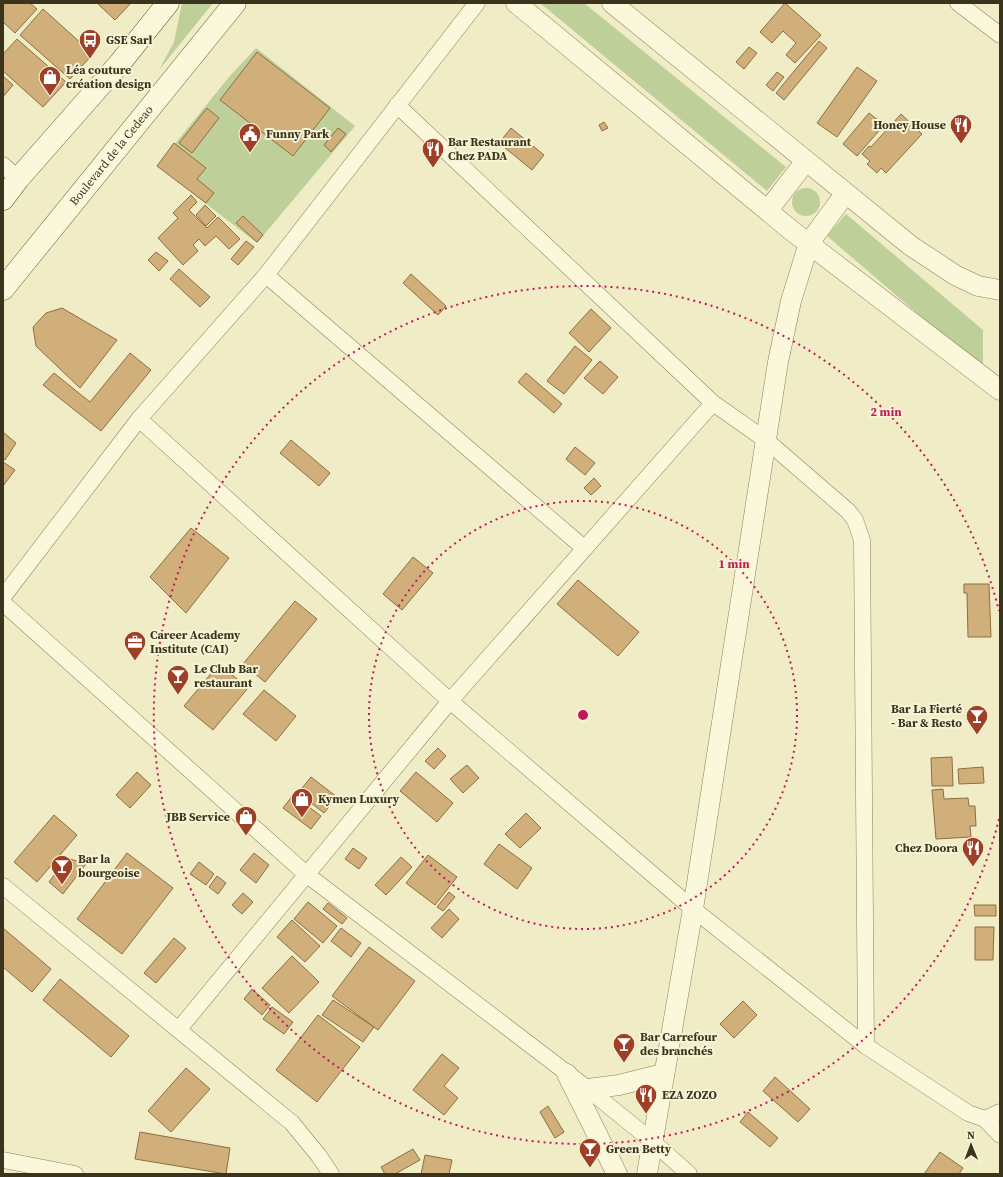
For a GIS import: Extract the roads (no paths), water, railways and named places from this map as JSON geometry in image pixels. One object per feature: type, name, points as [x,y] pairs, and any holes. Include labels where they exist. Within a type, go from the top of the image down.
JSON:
[{"type":"main road","points":[[3,200],[10,172],[120,62],[168,3]]},
{"type":"main road","name":"Boulevard de la Cedeao","points":[[3,289],[235,3]]},
{"type":"street","points":[[3,597],[139,419],[266,275],[477,3]]},
{"type":"street","points":[[516,3],[809,243],[1000,390]]},
{"type":"street","points":[[612,3],[845,194],[911,246],[955,275],[978,286],[1000,290]]},
{"type":"street","points":[[958,3],[1000,35]]},
{"type":"street","points":[[397,105],[713,403],[767,441],[848,511],[855,520],[862,540],[866,1046]]},
{"type":"street","points":[[768,210],[806,161]]},
{"type":"street","points":[[647,1174],[663,1074],[693,909],[767,441],[778,362],[791,301],[809,243],[845,194]]},
{"type":"street","points":[[266,275],[584,548]]},
{"type":"street","points":[[179,1029],[450,702],[713,403]]},
{"type":"street","points":[[139,419],[450,702],[693,909],[866,1046],[968,1113],[985,1119],[1000,1135]]},
{"type":"street","points":[[3,603],[306,874],[588,1089],[652,1140],[689,1174]]},
{"type":"street","points":[[3,886],[292,1123],[319,1156],[331,1174]]},
{"type":"street","points":[[567,1074],[617,1174]]},
{"type":"street","points":[[588,1089],[620,1085],[663,1074]]},
{"type":"street","points":[[985,1119],[1000,1112]]},
{"type":"street","points":[[3,1160],[76,1174]]},
{"type":"place","name":"GSE Sarl","points":[[90,60]]},
{"type":"place","name":"Léa couture création design","points":[[50,96]]},
{"type":"place","name":"Honey House","points":[[961,144]]},
{"type":"place","name":"Funny Park","points":[[250,154]]},
{"type":"place","name":"Bar Restaurant Chez PADA","points":[[433,168]]},
{"type":"place","name":"Career Academy Institute (CAI)","points":[[135,662]]},
{"type":"place","name":"Le Club Bar restaurant","points":[[178,696]]},
{"type":"place","name":"Bar La Fierté - Bar & Resto","points":[[977,736]]},
{"type":"place","name":"Kymen Luxury","points":[[302,818]]},
{"type":"place","name":"JBB Service","points":[[246,836]]},
{"type":"place","name":"Chez Doora","points":[[973,868]]},
{"type":"place","name":"Bar la bourgeoise","points":[[62,886]]},
{"type":"place","name":"Bar Carrefour des branchés","points":[[624,1064]]},
{"type":"place","name":"EZA ZOZO","points":[[646,1114]]},
{"type":"place","name":"Green Betty","points":[[590,1168]]}]
